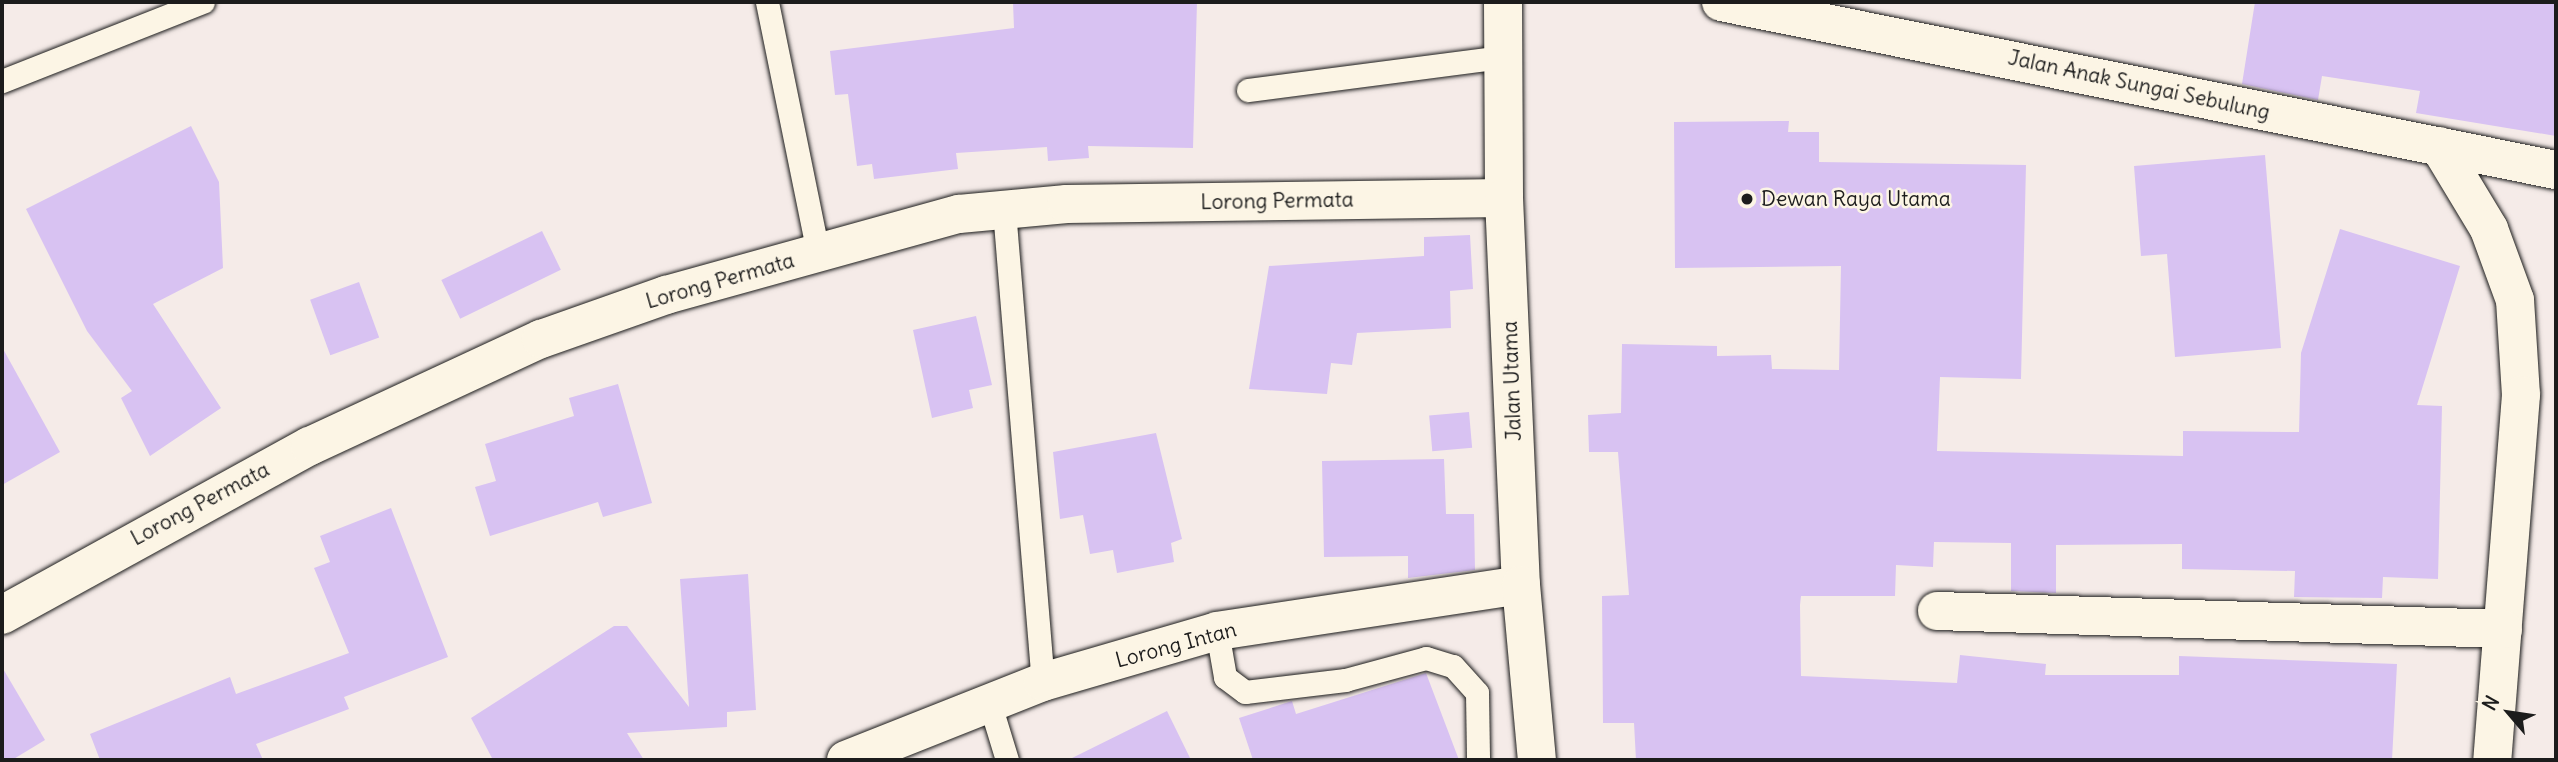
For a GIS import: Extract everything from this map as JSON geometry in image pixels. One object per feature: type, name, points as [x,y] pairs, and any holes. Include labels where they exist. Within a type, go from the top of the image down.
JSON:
[{"type":"street","name":"Jalan Utama","points":[[1503,2],[1504,198],[1521,585],[1537,760]]},
{"type":"street","name":"Jalan Anak Sungai Sebulung","points":[[1739,3],[2556,170]]},
{"type":"street","points":[[2439,146],[2488,229],[2515,300],[2521,395],[2492,760]]},
{"type":"street","name":"Lorong Permata","points":[[2,615],[310,446],[541,339],[666,295],[959,214],[1067,204],[1504,198]]},
{"type":"street","name":"Lorong Intan","points":[[846,760],[989,701],[1043,682],[1217,631],[1521,585]]},
{"type":"street","points":[[1937,611],[2503,629]]},
{"type":"lane","points":[[2,81],[203,2]]},
{"type":"lane","points":[[767,2],[818,253]]},
{"type":"lane","points":[[1248,90],[1503,57]]},
{"type":"lane","points":[[1004,211],[1043,682]]},
{"type":"lane","points":[[1217,631],[1225,677],[1245,692],[1345,680],[1426,659],[1453,666],[1477,694],[1479,760]]},
{"type":"lane","points":[[989,701],[1007,760]]},
{"type":"building","points":[[1197,2],[1193,148],[1088,146],[1089,158],[1048,161],[1047,147],[956,153],[958,169],[874,179],[872,164],[857,166],[848,94],[835,95],[830,51],[1014,28],[1013,3]]},
{"type":"building","points":[[2255,2],[2556,2],[2556,136],[2416,113],[2420,91],[2322,76],[2318,100],[2242,84]]},
{"type":"building","points":[[1789,121],[1788,132],[1819,132],[1819,162],[2026,165],[2021,379],[1940,377],[1937,451],[2183,456],[2183,431],[2299,432],[2301,353],[2340,229],[2460,266],[2417,405],[2442,406],[2438,579],[2383,577],[2382,598],[2294,597],[2295,571],[2182,569],[2182,544],[2056,545],[2056,593],[2011,591],[2011,543],[1934,542],[1933,567],[1896,565],[1895,596],[1801,596],[1801,676],[1957,683],[1960,655],[2046,664],[2045,675],[2179,675],[2179,656],[2397,664],[2392,760],[1636,760],[1634,723],[1603,723],[1602,596],[1629,595],[1618,452],[1589,452],[1588,415],[1621,413],[1622,344],[1717,346],[1717,356],[1771,355],[1772,369],[1839,370],[1841,266],[1675,268],[1674,122]]},
{"type":"building","points":[[191,126],[219,182],[223,268],[153,304],[221,408],[150,456],[121,398],[132,391],[87,331],[26,209]]},
{"type":"building","points":[[2265,155],[2281,348],[2175,357],[2167,254],[2141,256],[2134,166]]},
{"type":"building","points":[[542,231],[561,270],[460,319],[441,280]]},
{"type":"building","points":[[1470,235],[1473,289],[1450,291],[1451,328],[1357,333],[1352,365],[1331,363],[1327,394],[1249,389],[1269,266],[1424,256],[1424,237]]},
{"type":"building","points":[[359,282],[379,337],[330,355],[310,300]]},
{"type":"building","points":[[976,316],[992,385],[969,390],[973,408],[932,418],[913,330]]},
{"type":"building","points":[[2,347],[60,452],[2,485]]},
{"type":"building","points":[[618,384],[652,503],[603,517],[598,502],[490,536],[475,487],[496,481],[485,444],[574,416],[569,398]]},
{"type":"building","points":[[1469,412],[1472,448],[1432,451],[1429,415]]},
{"type":"building","points":[[1156,433],[1182,539],[1171,543],[1174,562],[1117,573],[1113,550],[1090,554],[1083,515],[1060,519],[1053,452]]},
{"type":"building","points":[[1444,459],[1446,514],[1474,514],[1475,570],[1408,578],[1408,556],[1324,557],[1322,461]]},
{"type":"building","points":[[391,508],[448,657],[344,697],[349,709],[256,744],[263,760],[100,760],[90,734],[230,677],[236,694],[349,653],[314,568],[330,562],[320,536]]},
{"type":"building","points":[[748,574],[756,710],[727,712],[727,727],[627,733],[644,760],[493,760],[471,718],[614,626],[627,626],[689,707],[680,579]]},
{"type":"building","points":[[2,667],[45,740],[12,760],[2,760]]},
{"type":"building","points":[[1426,673],[1459,760],[1253,760],[1239,718],[1292,701],[1296,714]]},
{"type":"building","points":[[1167,711],[1191,760],[1068,760]]},
{"type":"place","name":"Dewan Raya Utama","points":[[1747,199]]}]
